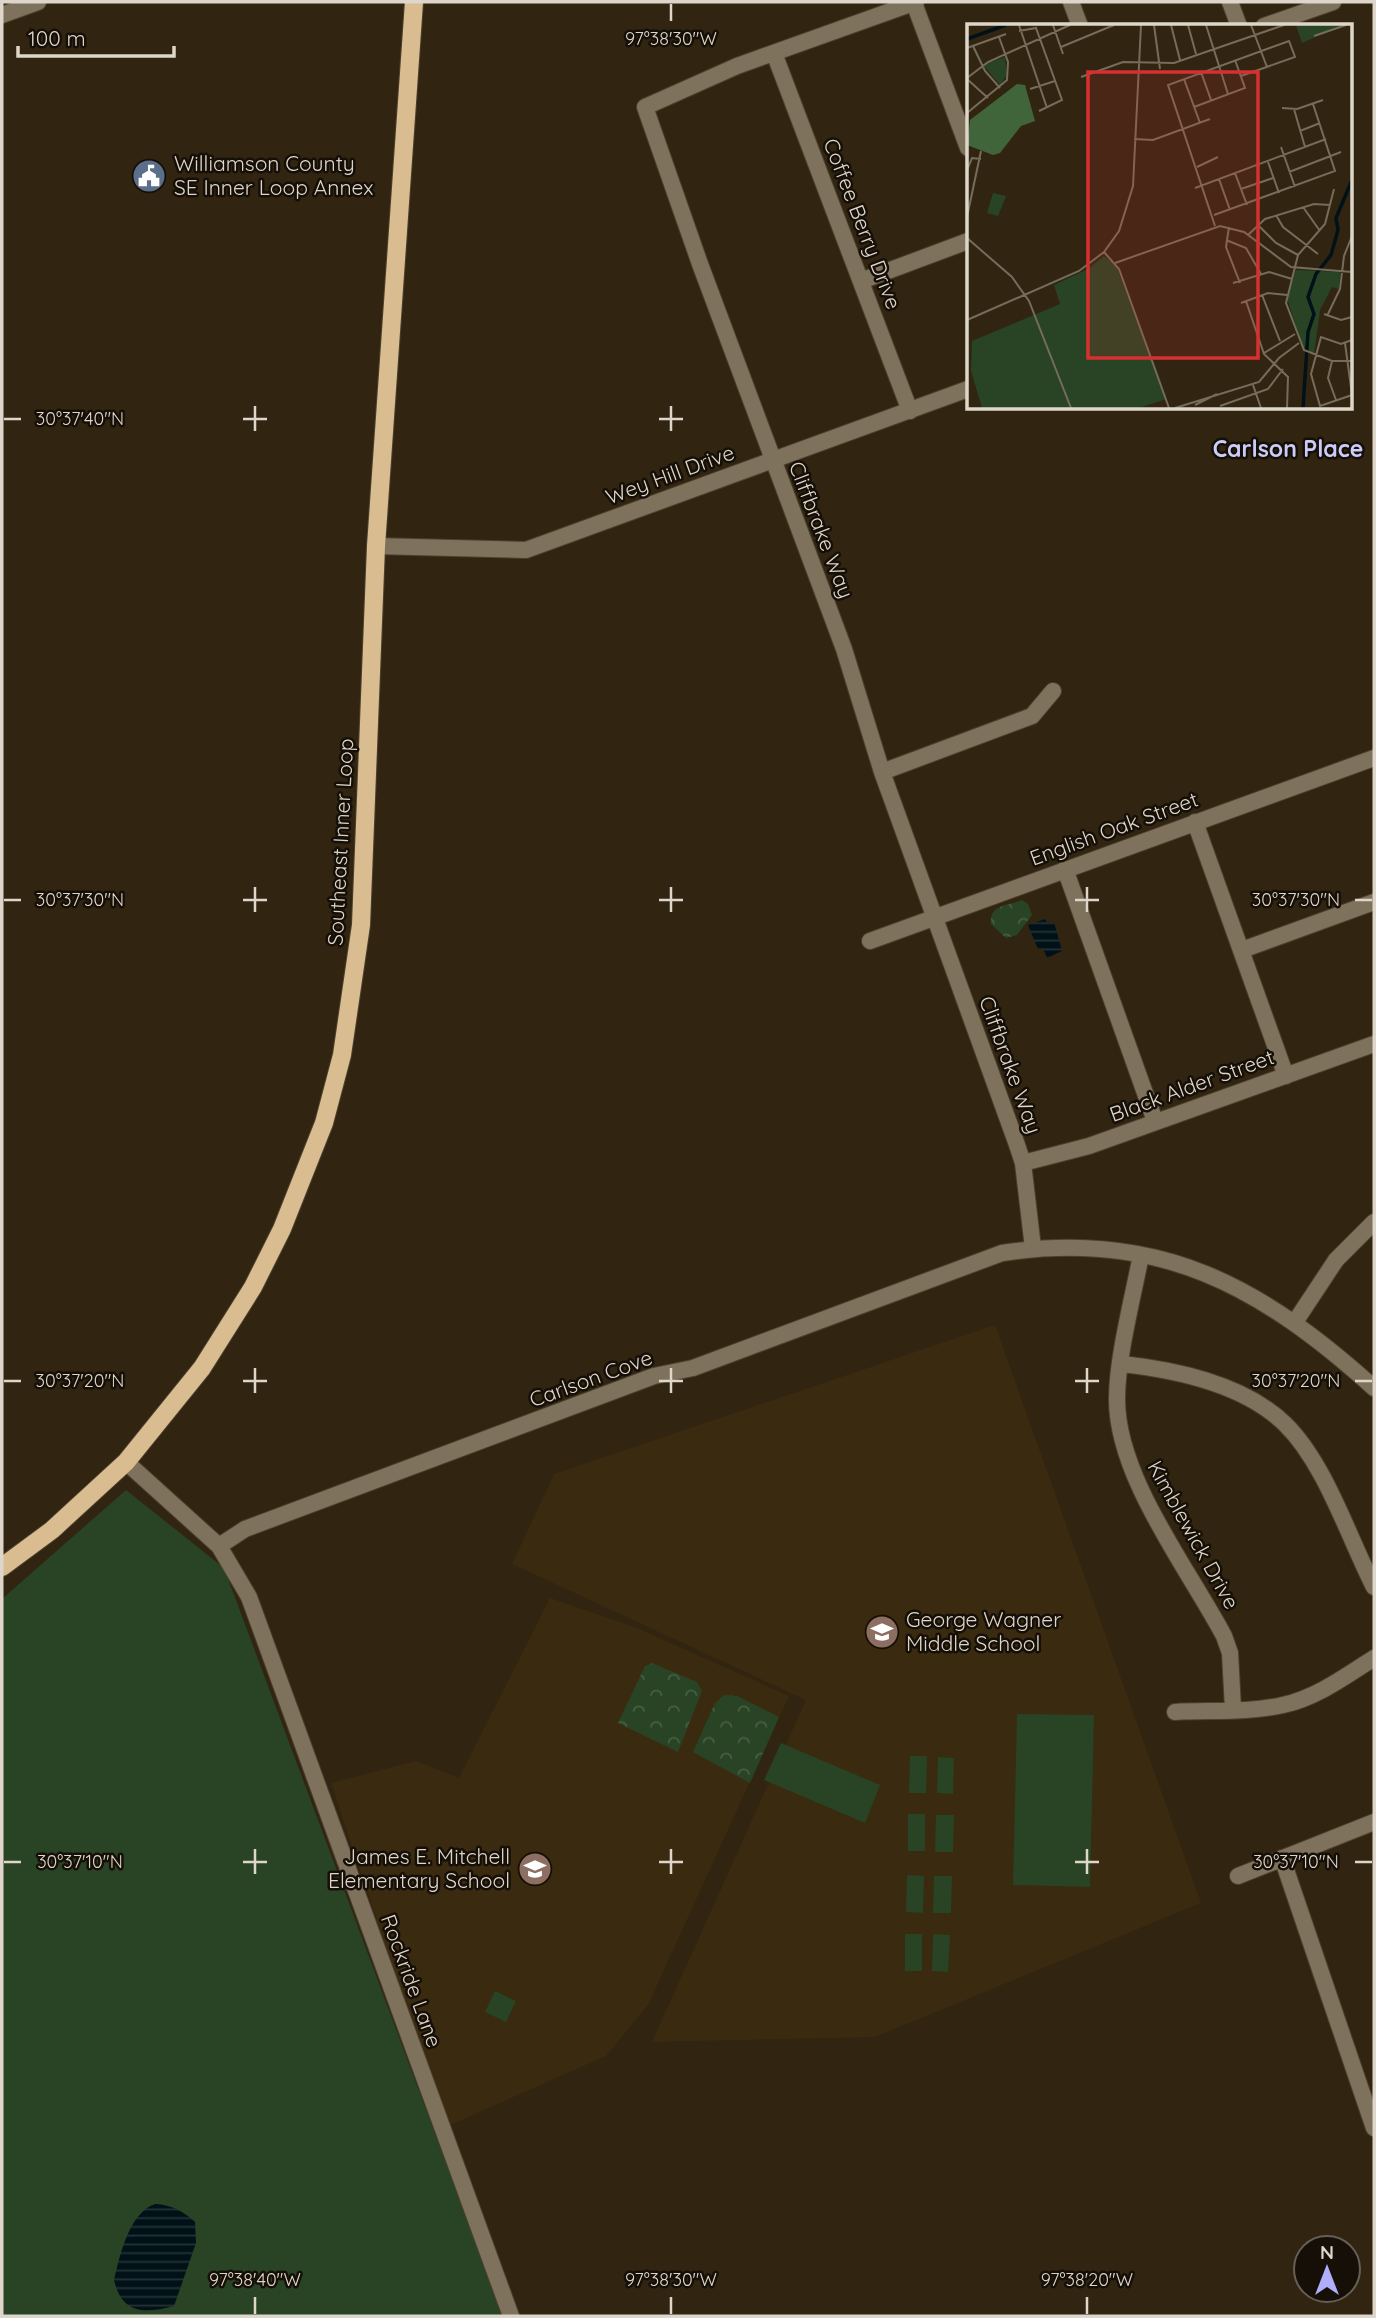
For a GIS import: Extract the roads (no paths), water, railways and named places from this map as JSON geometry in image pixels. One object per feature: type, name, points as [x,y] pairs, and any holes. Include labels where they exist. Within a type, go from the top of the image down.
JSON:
[{"type":"main road","name":"Southeast Inner Loop","points":[[2,1567],[52,1530],[126,1462],[202,1368],[253,1287],[282,1229],[324,1123],[342,1055],[362,925],[376,546],[414,2]]},
{"type":"street","points":[[2,15],[38,2]]},
{"type":"street","points":[[915,2],[967,145]]},
{"type":"street","name":"Cliffbrake Way","points":[[915,2],[737,66],[645,107],[844,649],[882,772],[1023,1163],[1034,1248]]},
{"type":"street","points":[[1072,2],[1079,24]]},
{"type":"street","points":[[1230,2],[1238,24]]},
{"type":"street","points":[[1270,24],[1333,2]]},
{"type":"street","name":"Coffee Berry Drive","points":[[774,53],[910,411]]},
{"type":"street","points":[[861,281],[967,241]]},
{"type":"street","name":"Wey Hill Drive","points":[[376,546],[526,550],[967,390]]},
{"type":"street","points":[[882,772],[1032,716],[1053,691]]},
{"type":"street","name":"English Oak Street","points":[[870,941],[1374,758]]},
{"type":"street","points":[[1195,822],[1286,1076]]},
{"type":"street","points":[[1065,869],[1155,1121]]},
{"type":"street","points":[[1242,950],[1374,902]]},
{"type":"street","name":"Black Alder Street","points":[[1023,1163],[1088,1146],[1374,1044]]},
{"type":"street","points":[[1295,1322],[1336,1260],[1372,1229]]},
{"type":"street","name":"Carlson Cove","points":[[219,1546],[245,1529],[654,1377],[692,1368],[1002,1253],[1034,1248],[1069,1248],[1140,1255],[1225,1280],[1295,1322],[1374,1388]]},
{"type":"street","name":"Kimblewick Drive","points":[[1140,1255],[1117,1400],[1123,1443],[1140,1489],[1224,1636],[1231,1664],[1233,1709]]},
{"type":"street","points":[[1122,1364],[1197,1378],[1246,1396],[1284,1424],[1314,1462],[1374,1587]]},
{"type":"street","name":"Rockride Lane","points":[[126,1462],[219,1546],[249,1597],[511,2316]]},
{"type":"street","points":[[1175,1712],[1263,1709],[1297,1701],[1374,1658]]},
{"type":"street","points":[[1238,1876],[1374,1822]]},
{"type":"street","points":[[1282,1858],[1374,2128]]},
{"type":"place","name":"Williamson County SE Inner Loop Annex","points":[[149,176]]},
{"type":"place","name":"George Wagner Middle School","points":[[882,1632]]},
{"type":"place","name":"James E. Mitchell Elementary School","points":[[535,1869]]},
{"type":"district","name":"Carlson Place","points":[[1288,449]]}]
